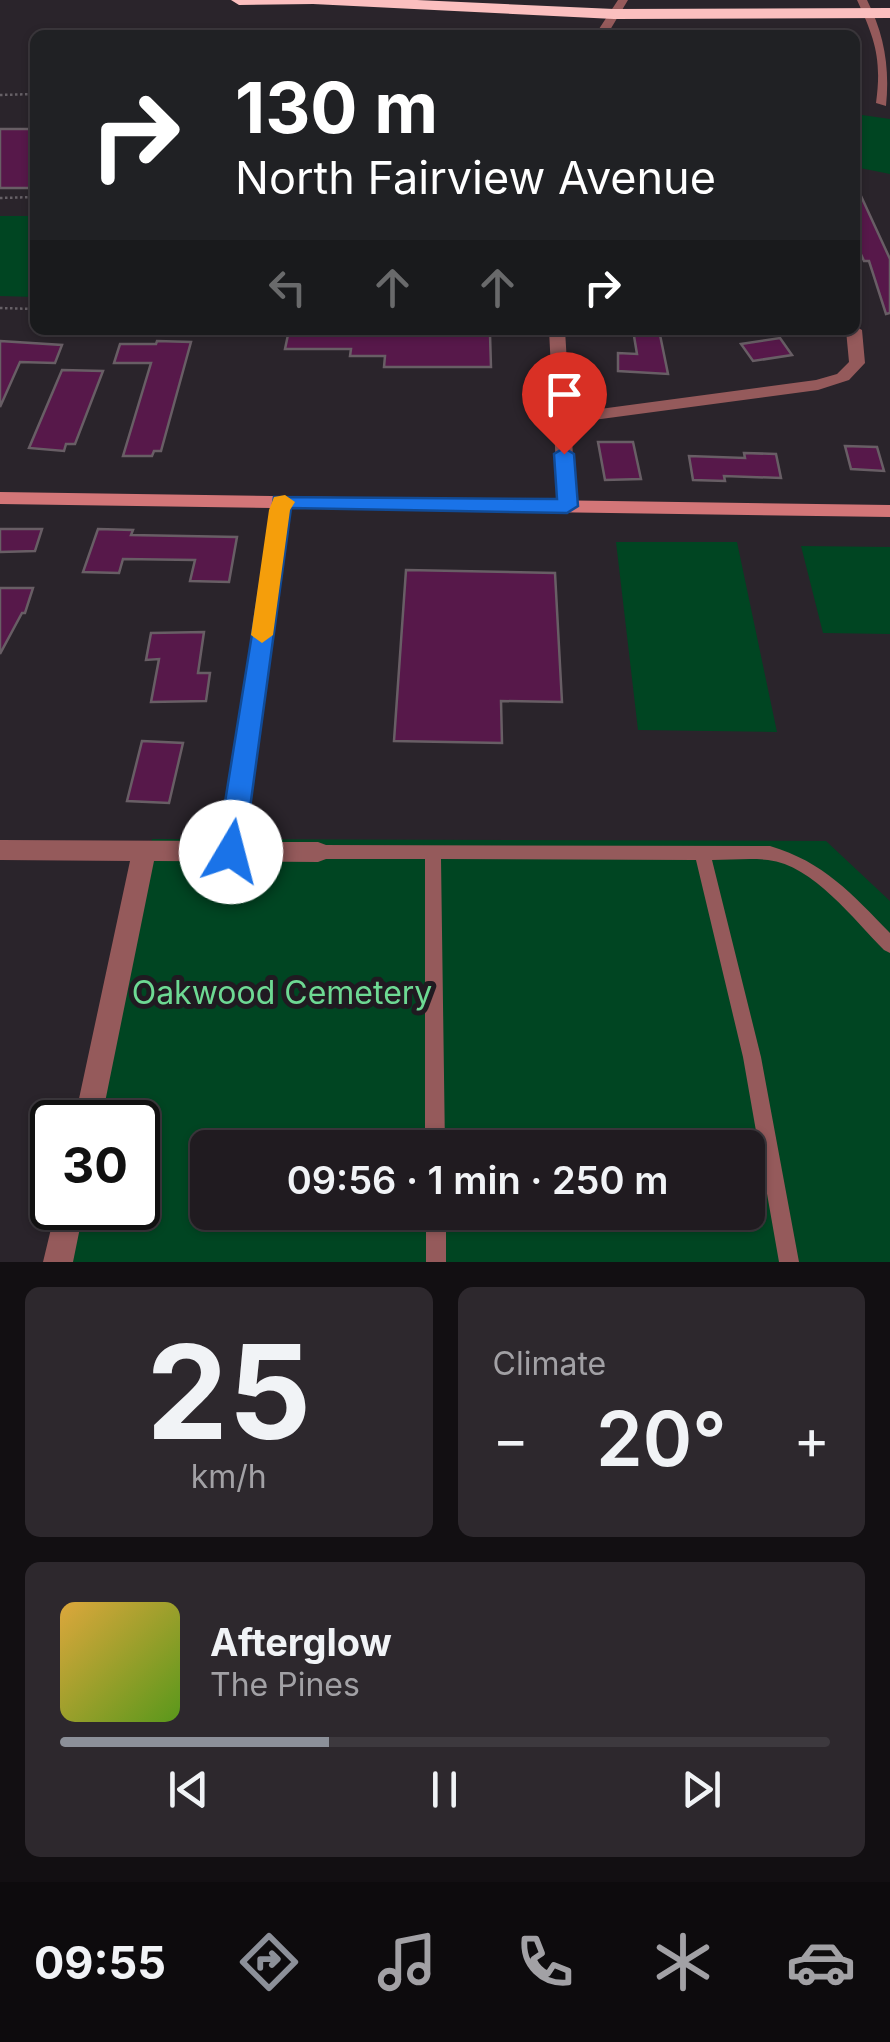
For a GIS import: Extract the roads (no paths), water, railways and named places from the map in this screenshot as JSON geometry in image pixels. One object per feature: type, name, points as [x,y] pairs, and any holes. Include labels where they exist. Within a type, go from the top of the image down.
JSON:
[{"type":"highway","points":[[240,0],[865,7],[890,13]]},
{"type":"street","points":[[604,30],[619,7]]},
{"type":"street","points":[[865,7],[886,49],[889,65],[882,103]]},
{"type":"street","points":[[557,335],[567,506]]},
{"type":"street","points":[[561,418],[740,398],[832,382],[857,362],[854,335]]},
{"type":"street","points":[[0,498],[890,511]]},
{"type":"street","points":[[231,852],[281,502]]},
{"type":"street","points":[[0,850],[318,852]]},
{"type":"street","points":[[93,1100],[144,852]]},
{"type":"street","points":[[58,1262],[65,1230]]},
{"type":"lane","points":[[318,852],[770,853],[805,864],[890,944]]},
{"type":"lane","points":[[433,853],[436,1130]]},
{"type":"lane","points":[[703,854],[752,1057],[789,1262]]},
{"type":"lane","points":[[436,1230],[436,1262]]},
{"type":"park label","name":"Oakwood Cemetery","points":[[282,993]]}]
